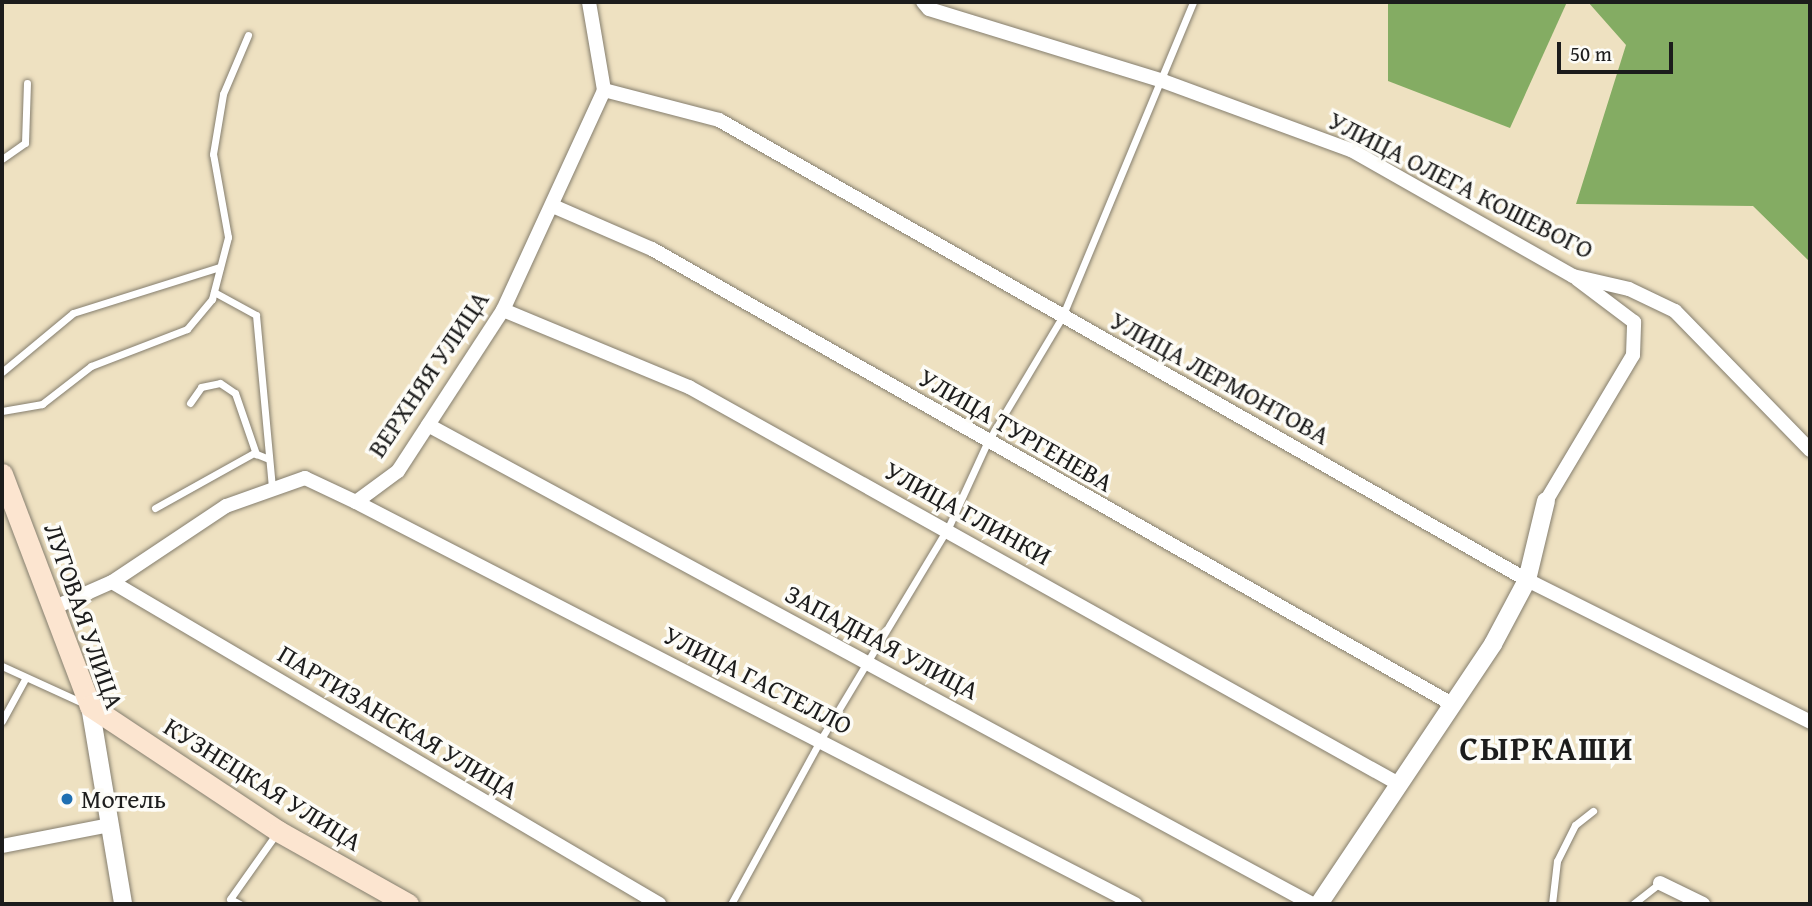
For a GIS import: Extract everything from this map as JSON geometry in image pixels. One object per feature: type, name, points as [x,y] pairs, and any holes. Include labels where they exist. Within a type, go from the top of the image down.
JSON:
[{"type":"main road","name":"ЛУГОВАЯ УЛИЦА","points":[[2,474],[90,706]]},
{"type":"main road","name":"КУЗНЕЦКАЯ УЛИЦА","points":[[90,706],[278,831],[408,904]]},
{"type":"street","points":[[589,2],[604,90]]},
{"type":"street","name":"УЛИЦА ОЛЕГА КОШЕВОГО","points":[[923,2],[929,9],[1163,81],[1351,150],[1573,276],[1629,289],[1675,312],[1810,450]]},
{"type":"street","name":"ВЕРХНЯЯ УЛИЦА","points":[[356,502],[398,471],[503,310],[604,90]]},
{"type":"street","name":"УЛИЦА ЛЕРМОНТОВА","points":[[604,90],[719,120],[1527,580],[1810,722]]},
{"type":"street","name":"УЛИЦА ТУРГЕНЕВА","points":[[553,206],[652,248],[987,443],[1452,704]]},
{"type":"street","points":[[1319,904],[1397,783],[1493,644],[1527,580],[1546,501],[1633,355],[1634,322],[1573,276]]},
{"type":"street","name":"УЛИЦА ГЛИНКИ","points":[[503,310],[689,387],[948,528],[1397,783]]},
{"type":"street","name":"ЗАПАДНАЯ УЛИЦА","points":[[428,425],[870,662],[1312,904]]},
{"type":"street","points":[[53,608],[112,582],[226,506],[272,489],[305,478],[356,502]]},
{"type":"street","name":"УЛИЦА ГАСТЕЛЛО","points":[[356,502],[821,739],[1135,904]]},
{"type":"street","name":"ПАРТИЗАНСКАЯ УЛИЦА","points":[[112,582],[659,904]]},
{"type":"street","name":"ЛУГОВАЯ УЛИЦА","points":[[90,706],[123,904]]},
{"type":"street","points":[[2,846],[110,825]]},
{"type":"street","points":[[1660,883],[1703,904]]},
{"type":"lane","points":[[731,904],[821,739],[870,662],[948,528],[987,443],[1062,317],[1163,81],[1192,2]]},
{"type":"lane","points":[[2,411],[42,404],[91,366],[187,329],[214,292],[228,237],[213,154],[223,94],[248,35]]},
{"type":"lane","points":[[2,159],[25,143],[27,83]]},
{"type":"lane","points":[[2,372],[73,313],[220,267]]},
{"type":"lane","points":[[214,292],[256,315],[272,489]]},
{"type":"lane","points":[[190,402],[201,387],[220,383],[235,393],[248,420],[256,454]]},
{"type":"lane","points":[[155,508],[256,454],[269,459]]},
{"type":"lane","points":[[2,666],[25,679],[90,706]]},
{"type":"lane","points":[[2,720],[25,679]]},
{"type":"lane","points":[[1552,904],[1557,861],[1575,825],[1593,811]]},
{"type":"lane","points":[[240,904],[230,899],[278,831]]},
{"type":"lane","points":[[1633,904],[1660,883]]},
{"type":"green space","points":[[1388,2],[1567,2],[1510,128],[1388,81]]},
{"type":"green space","points":[[1588,2],[1810,2],[1810,262],[1753,206],[1576,204],[1626,45]]},
{"type":"place","name":"Мотель","points":[[67,799]]},
{"type":"district","name":"СЫРКАШИ","points":[[1547,749]]}]
